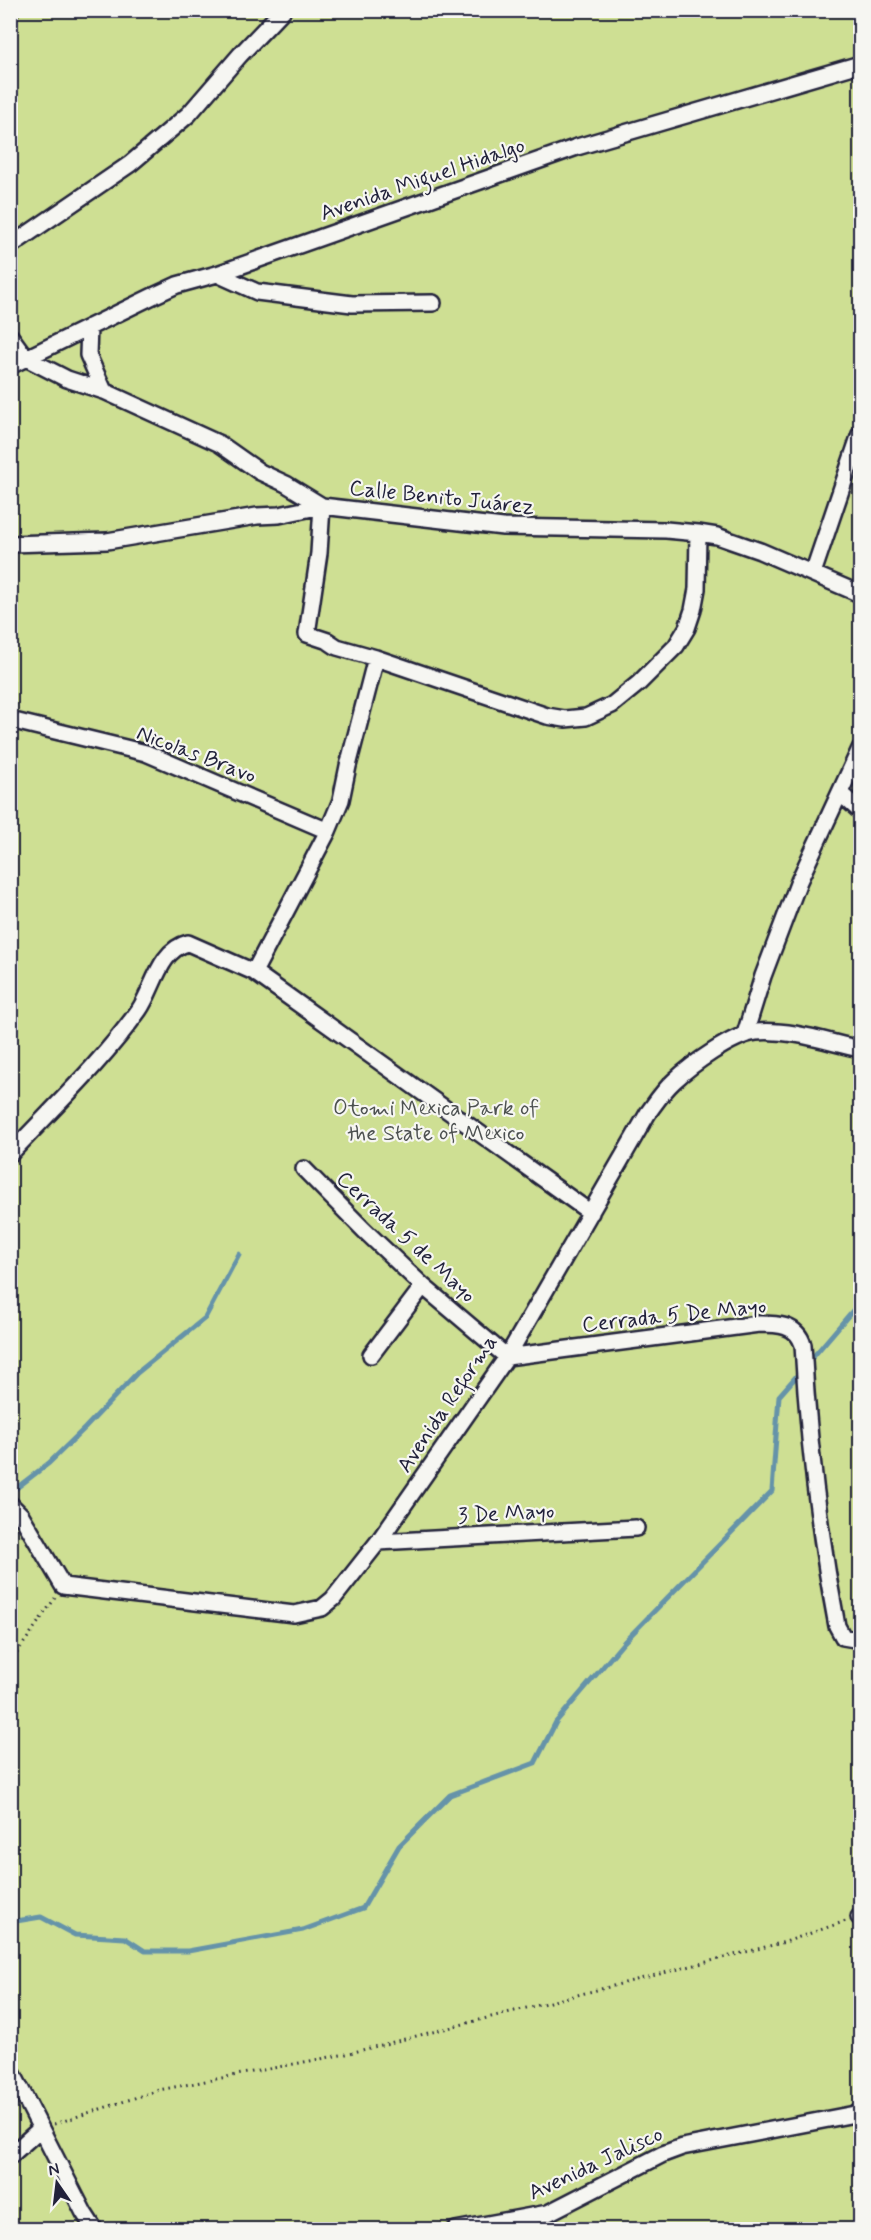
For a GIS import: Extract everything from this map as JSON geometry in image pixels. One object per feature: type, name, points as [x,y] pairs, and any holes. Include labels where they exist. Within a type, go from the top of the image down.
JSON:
[{"type":"street","points":[[10,246],[130,164],[189,114],[283,10]]},
{"type":"street","name":"Avenida Miguel Hidalgo","points":[[10,366],[177,285],[217,274],[578,147],[861,64]]},
{"type":"street","points":[[217,274],[257,292],[352,304],[433,303]]},
{"type":"street","points":[[89,327],[88,355],[104,391]]},
{"type":"street","points":[[10,336],[26,358],[67,379],[104,391],[220,444],[260,472],[286,484],[322,506],[319,552],[307,634],[328,641],[337,647],[547,716],[565,719],[595,714],[622,699],[676,646],[687,628],[697,590],[698,533]]},
{"type":"street","points":[[813,573],[861,434]]},
{"type":"street","name":"Calle Benito Juárez","points":[[10,544],[107,541],[257,516],[279,515],[322,506],[503,527],[666,530],[698,533],[739,543],[861,594]]},
{"type":"street","points":[[254,972],[328,831],[341,800],[376,658]]},
{"type":"street","name":"Nicolas Bravo","points":[[10,720],[146,753],[328,831]]},
{"type":"street","points":[[861,749],[799,881],[763,976],[745,1034],[757,1032],[790,1034],[861,1049]]},
{"type":"street","points":[[840,793],[861,811]]},
{"type":"street","points":[[10,1154],[122,1032],[150,992],[167,955],[182,944],[196,944],[254,972],[591,1213]]},
{"type":"street","name":"Avenida Reforma","points":[[63,1586],[294,1614],[322,1608],[333,1599],[378,1542],[507,1357],[648,1113],[661,1095],[686,1071],[745,1034]]},
{"type":"street","name":"Cerrada 5 de Mayo","points":[[304,1169],[423,1286],[507,1357]]},
{"type":"street","points":[[370,1355],[423,1286]]},
{"type":"street","name":"Cerrada 5 De Mayo","points":[[507,1357],[759,1324],[784,1325],[790,1328],[798,1335],[803,1345],[817,1507],[834,1610],[841,1635],[847,1639],[861,1640]]},
{"type":"street","points":[[10,1504],[21,1515],[63,1586]]},
{"type":"street","name":"3 De Mayo","points":[[378,1542],[636,1528]]},
{"type":"street","points":[[10,2068],[84,2213],[95,2229]]},
{"type":"street","name":"Avenida Jalisco","points":[[455,2229],[548,2214],[663,2154],[682,2147],[861,2113]]},
{"type":"street","points":[[10,2156],[40,2129]]},
{"type":"path","points":[[10,1663],[63,1586]]},
{"type":"path","points":[[40,2129],[159,2090],[346,2054],[786,1942],[860,1916]]},
{"type":"green space","name":"Otomi Mexica Park of the State of Mexico","points":[[11,11],[860,11],[860,2229],[11,2229]]},
{"type":"waterway","points":[[10,1493],[49,1463],[137,1373],[205,1318],[239,1254]]},
{"type":"waterway","points":[[807,1364],[860,1302]]},
{"type":"waterway","points":[[10,1922],[41,1917],[75,1935],[125,1938],[145,1951],[188,1951],[303,1930],[363,1908],[399,1846],[450,1795],[535,1763],[556,1722],[624,1642],[772,1491],[779,1396],[801,1371]]}]
